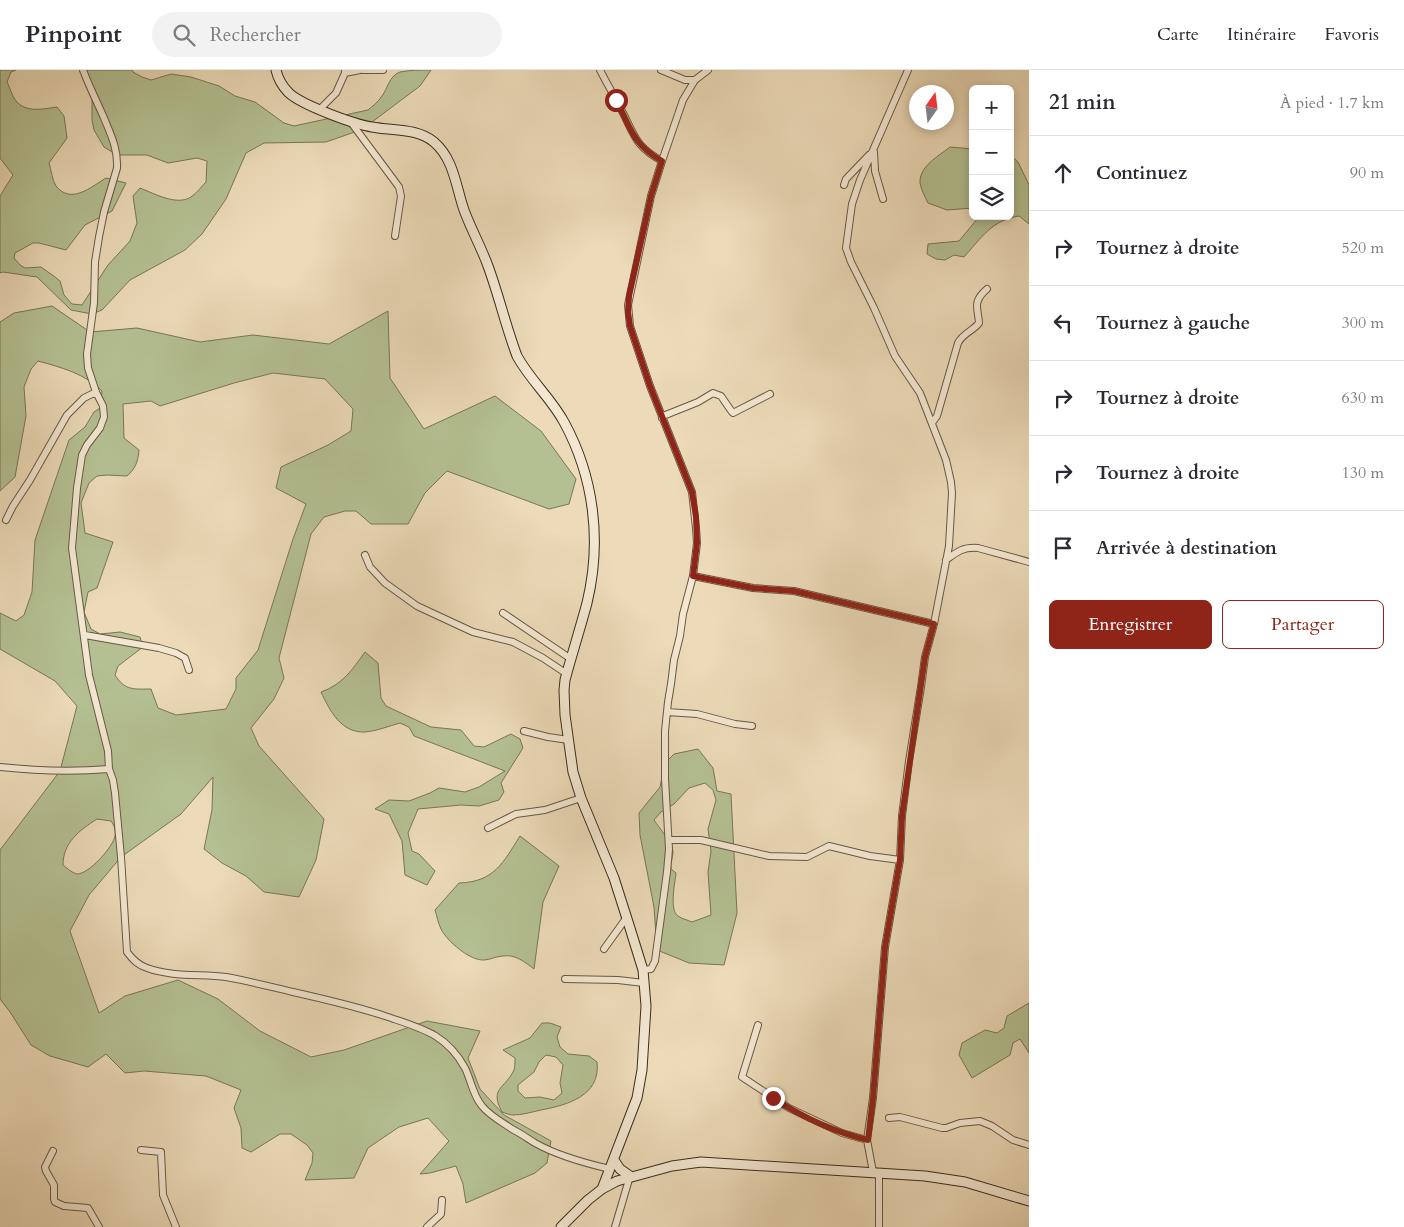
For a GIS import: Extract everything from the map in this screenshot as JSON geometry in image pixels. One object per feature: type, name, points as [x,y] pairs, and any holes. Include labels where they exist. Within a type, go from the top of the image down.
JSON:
[{"type":"street","points":[[83,70],[116,150],[117,168],[104,212],[95,262],[94,303],[87,361],[96,392],[103,406],[104,417],[100,428],[82,455],[72,548],[89,675],[108,751],[109,769],[115,793],[128,952],[133,961],[146,968],[178,974],[226,977],[321,998],[383,1015],[430,1032],[442,1039],[454,1052],[464,1067],[481,1105],[496,1118],[535,1143],[558,1154],[610,1169]]},
{"type":"street","points":[[276,70],[281,83],[288,92],[299,100],[369,127],[419,133],[434,142],[442,152],[455,176],[464,209],[488,266],[517,356],[524,369],[556,409],[575,444],[584,468],[591,496],[594,537],[591,580],[587,602],[566,674],[564,690],[566,723],[573,772],[581,798],[614,878],[643,970],[646,1006],[640,1088],[602,1189]]},
{"type":"street","points":[[320,109],[336,93],[345,71],[384,70]]},
{"type":"street","points":[[600,70],[623,112],[634,137],[644,149],[662,161]]},
{"type":"street","points":[[661,70],[685,80],[695,80]]},
{"type":"street","points":[[643,970],[651,969],[656,956],[667,872],[669,840],[665,779],[665,731],[674,660],[693,576],[697,543],[696,517],[692,492],[662,418],[633,335],[628,312],[629,296],[651,196],[683,100],[695,80],[708,70]]},
{"type":"street","points":[[879,1227],[876,1172],[868,1140],[885,947],[900,860],[902,816],[925,657],[934,624],[949,546],[952,488],[946,460],[918,388],[904,371],[892,350],[846,248],[852,204],[860,180],[908,70]]},
{"type":"street","points":[[350,121],[399,187],[401,196],[395,236]]},
{"type":"street","points":[[844,185],[846,179],[874,151]]},
{"type":"street","points":[[874,151],[875,171],[883,199]]},
{"type":"street","points":[[932,423],[937,416],[958,343],[965,333],[979,323],[976,308],[980,297],[987,289]]},
{"type":"street","points":[[6,520],[67,415],[84,398],[96,392]]},
{"type":"street","points":[[662,418],[713,393],[721,396],[734,413],[770,394]]},
{"type":"street","points":[[946,560],[964,549],[978,548],[1029,562]]},
{"type":"street","points":[[365,555],[370,566],[384,583],[417,606],[473,632],[519,645],[543,658],[566,674]]},
{"type":"street","points":[[693,576],[753,588],[794,591],[934,624]]},
{"type":"street","points":[[503,614],[571,659]]},
{"type":"street","points":[[85,635],[159,648],[176,653],[186,658],[189,670]]},
{"type":"street","points":[[667,712],[696,714],[735,724],[752,726]]},
{"type":"street","points":[[524,731],[569,740]]},
{"type":"street","points":[[0,767],[60,772],[109,769]]},
{"type":"street","points":[[488,828],[516,814],[544,810],[581,798]]},
{"type":"street","points":[[669,840],[700,840],[769,856],[807,856],[829,846],[870,856],[900,860]]},
{"type":"street","points":[[604,949],[627,917]]},
{"type":"street","points":[[565,979],[618,980],[644,983]]},
{"type":"street","points":[[758,1025],[742,1077],[789,1108],[842,1133],[868,1140]]},
{"type":"street","points":[[889,1118],[900,1117],[942,1128],[960,1123],[980,1121],[992,1126],[1013,1140],[1029,1145]]},
{"type":"street","points":[[141,1150],[161,1152],[163,1195],[176,1227]]},
{"type":"street","points":[[54,1151],[45,1167],[54,1184],[55,1202],[64,1206],[88,1208],[99,1227]]},
{"type":"street","points":[[614,1160],[620,1169],[630,1176]]},
{"type":"street","points":[[561,1227],[588,1200],[602,1189],[617,1181],[680,1164],[701,1162],[925,1176],[964,1182],[1028,1200]]},
{"type":"street","points":[[615,1227],[630,1176]]},
{"type":"street","points":[[427,1227],[441,1214],[442,1200]]},
{"type":"green space","points":[[0,70],[16,70],[11,72],[7,82],[20,105],[30,109],[57,107],[64,116],[67,138],[49,163],[56,186],[68,194],[74,194],[88,189],[106,178],[126,183],[112,211],[85,225],[66,250],[33,243],[15,253],[14,258],[20,265],[25,268],[41,267],[60,281],[64,295],[72,304],[82,305],[108,265],[130,241],[137,223],[133,196],[140,188],[173,200],[191,197],[206,182],[207,161],[197,158],[168,163],[147,155],[117,155],[104,147],[94,130],[92,120],[92,89],[81,70],[132,70],[142,77],[151,80],[171,74],[191,77],[219,86],[235,96],[255,102],[284,123],[294,126],[368,110],[384,93],[391,79],[396,74],[408,71],[431,70],[420,86],[372,122],[369,127],[326,142],[264,143],[246,153],[226,199],[202,234],[185,250],[130,280],[102,310],[92,314],[71,310],[37,277],[0,273],[0,196],[13,175],[0,158]]},
{"type":"green space","points":[[950,147],[969,149],[969,208],[947,210],[928,203],[920,183],[923,171]]},
{"type":"green space","points":[[1014,158],[1018,162],[1029,185],[1029,224],[1019,216],[1014,217]]},
{"type":"green space","points":[[976,220],[1004,220],[988,231],[964,257],[954,255],[945,260],[936,259],[927,254],[928,244],[959,241]]},
{"type":"green space","points":[[52,306],[90,332],[137,328],[200,342],[253,335],[329,344],[388,311],[390,378],[424,429],[495,396],[541,431],[576,479],[569,504],[549,509],[447,471],[425,493],[408,524],[371,524],[356,511],[345,511],[324,517],[311,534],[279,658],[284,678],[274,699],[251,728],[259,746],[324,819],[316,860],[299,897],[264,892],[246,876],[222,863],[204,849],[212,810],[213,777],[181,814],[121,857],[89,895],[70,931],[99,1013],[125,996],[178,980],[218,999],[260,1031],[311,1057],[344,1050],[427,1021],[480,1031],[468,1058],[480,1089],[504,1115],[551,1141],[547,1163],[535,1173],[466,1203],[463,1184],[456,1166],[420,1174],[449,1141],[428,1118],[399,1127],[368,1148],[354,1178],[305,1180],[312,1163],[313,1153],[307,1145],[291,1134],[280,1134],[251,1152],[242,1148],[241,1128],[234,1108],[241,1090],[206,1076],[144,1071],[125,1073],[106,1054],[88,1067],[50,1056],[31,1045],[0,999],[0,850],[60,771],[77,706],[55,681],[0,649],[0,613],[16,621],[24,615],[32,592],[35,540],[69,440],[85,427],[94,412],[103,406],[101,400],[102,391],[96,385],[81,376],[38,361],[31,369],[24,387],[26,416],[15,477],[0,491],[0,322],[14,313]],"holes":[[[273,373],[325,379],[353,409],[351,431],[328,445],[281,467],[276,488],[306,504],[258,650],[236,678],[236,689],[226,709],[176,715],[158,708],[151,689],[130,688],[122,684],[115,675],[118,666],[143,647],[140,637],[120,632],[100,634],[91,629],[84,612],[88,592],[97,588],[113,542],[85,533],[81,503],[89,483],[97,476],[127,476],[136,464],[139,450],[124,438],[123,404],[151,401],[160,406]],[[97,819],[111,821],[114,826],[115,836],[110,847],[94,865],[88,870],[77,874],[63,865],[66,850],[69,843],[79,832]]]},
{"type":"green space","points":[[365,652],[378,663],[381,698],[386,706],[431,727],[461,730],[474,746],[484,747],[511,734],[520,739],[523,748],[501,783],[504,792],[499,800],[479,806],[461,805],[418,809],[408,833],[412,851],[419,854],[435,871],[427,885],[405,875],[402,841],[389,814],[375,809],[389,800],[409,801],[439,788],[465,792],[479,787],[505,771],[414,736],[409,727],[400,723],[365,732],[349,729],[337,720],[321,692],[341,681]]},
{"type":"green space","points":[[698,749],[713,768],[717,791],[731,794],[737,913],[724,965],[689,963],[657,950],[654,907],[640,835],[639,813],[660,787],[665,763],[674,754]],"holes":[[[705,783],[713,790],[716,800],[708,829],[711,851],[708,872],[711,915],[692,922],[675,913],[673,896],[676,873],[671,869],[672,848],[654,820],[661,812],[674,804],[689,788]]]},
{"type":"green space","points":[[520,836],[559,866],[543,902],[534,969],[512,956],[500,956],[484,960],[466,954],[444,934],[435,910],[459,883],[481,879],[496,869]]},
{"type":"green space","points":[[1029,1003],[1029,1053],[1020,1039],[1013,1043],[1010,1055],[972,1078],[959,1055],[962,1043],[985,1030],[997,1033],[1004,1028],[1007,1016]]},
{"type":"green space","points":[[542,1023],[550,1023],[561,1027],[557,1037],[560,1047],[568,1054],[589,1056],[597,1062],[597,1074],[594,1083],[588,1091],[571,1102],[516,1115],[502,1112],[498,1104],[498,1093],[515,1066],[515,1058],[503,1050],[530,1038]],"holes":[[[546,1055],[556,1057],[563,1065],[560,1083],[562,1093],[554,1100],[540,1097],[525,1098],[518,1091],[518,1085],[534,1072],[539,1062]]]},
{"type":"route","points":[[616,100],[636,140],[648,153],[662,161],[651,196],[629,296],[628,319],[650,386],[692,492],[696,517],[697,543],[693,576],[753,588],[794,591],[934,624],[925,657],[922,687],[909,761],[902,816],[900,860],[885,947],[868,1140],[842,1133],[789,1108],[773,1098]]}]
